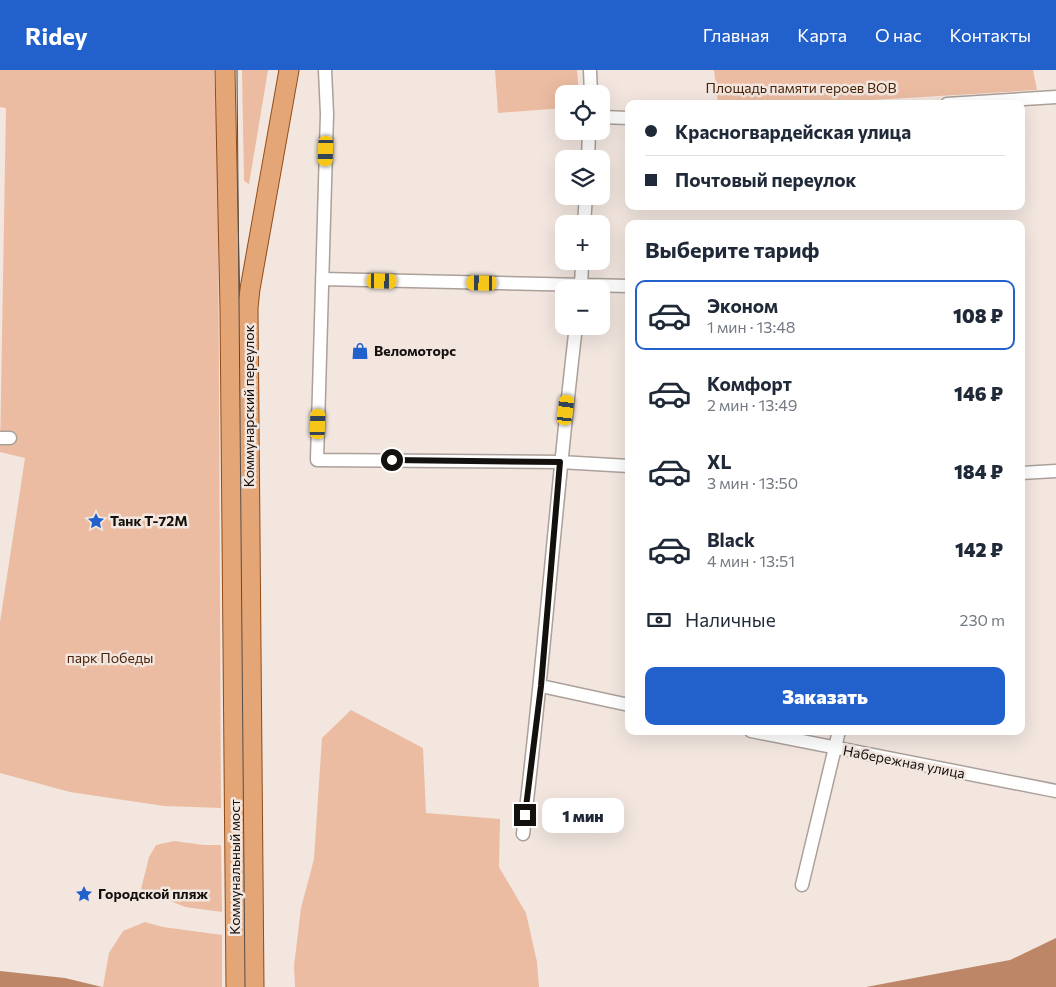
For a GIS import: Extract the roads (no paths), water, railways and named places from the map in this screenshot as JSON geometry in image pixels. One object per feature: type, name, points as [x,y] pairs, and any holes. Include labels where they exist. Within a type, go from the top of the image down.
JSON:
[{"type":"main road","name":"Коммунарский переулок","points":[[225,70],[240,398],[243,746]]},
{"type":"main road","name":"Коммунарский переулок","points":[[240,398],[250,289],[289,70]]},
{"type":"main road","name":"Коммунальный мост","points":[[236,987],[243,746]]},
{"type":"main road","name":"Коммунальный мост","points":[[243,746],[254,987]]},
{"type":"street","points":[[325,70],[327,114],[317,460],[560,462],[625,466]]},
{"type":"street","points":[[590,70],[591,85]]},
{"type":"street","points":[[1009,100],[1056,97]]},
{"type":"street","points":[[610,117],[625,118]]},
{"type":"street","points":[[322,280],[555,286]]},
{"type":"street","points":[[610,286],[625,286]]},
{"type":"street","points":[[523,834],[541,686],[560,462],[575,335]]},
{"type":"street","points":[[1025,473],[1056,471]]},
{"type":"street","points":[[541,686],[625,704]]},
{"type":"street","name":"Набережная улица","points":[[770,735],[836,750],[1056,791]]},
{"type":"street","points":[[802,885],[838,735]]},
{"type":"tram line","points":[[237,70],[245,987]]},
{"type":"place","name":"Веломоторс","points":[[360,351]]},
{"type":"place","name":"Танк Т-72М","points":[[96,521]]},
{"type":"place","name":"Городской пляж","points":[[84,894]]},
{"type":"park label","name":"Площадь памяти героев ВОВ","points":[[801,88]]},
{"type":"park label","name":"парк Победы","points":[[110,658]]}]
